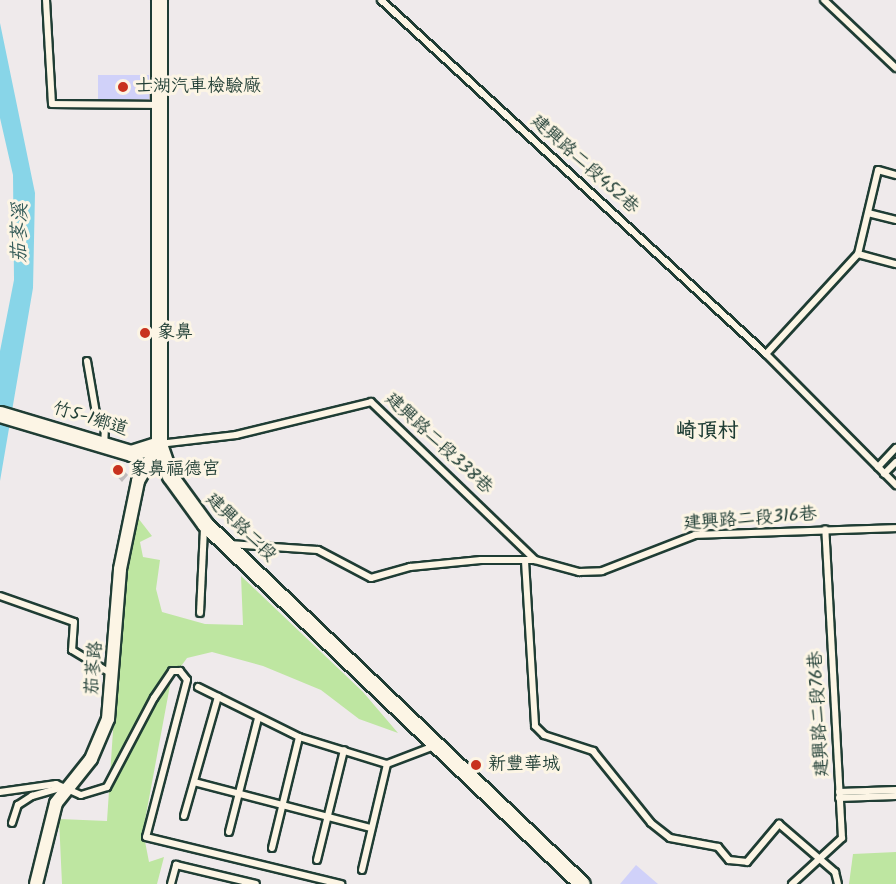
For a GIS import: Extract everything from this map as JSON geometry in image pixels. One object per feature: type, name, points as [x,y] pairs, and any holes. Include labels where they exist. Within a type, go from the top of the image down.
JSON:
[{"type":"street","name":"建興路二段","points":[[159,0],[159,444],[170,476],[205,524],[229,544],[440,744],[582,884]]},
{"type":"street","name":"竹5-1鄉道","points":[[5,415],[132,453],[159,444]]},
{"type":"street","name":"茄苳路","points":[[36,884],[53,812],[67,786],[91,759],[101,737],[113,675],[120,568],[138,481],[159,444]]},
{"type":"lane","points":[[46,0],[52,104],[159,105]]},
{"type":"lane","name":"建興路二段452巷","points":[[381,0],[766,354],[896,485]]},
{"type":"lane","points":[[824,0],[896,68]]},
{"type":"lane","points":[[766,354],[858,254],[879,170],[896,175]]},
{"type":"lane","points":[[868,213],[896,220]]},
{"type":"lane","points":[[858,254],[896,264]]},
{"type":"lane","points":[[87,361],[96,413],[105,428],[104,445]]},
{"type":"lane","name":"建興路二段338巷","points":[[159,444],[236,435],[371,402],[535,560]]},
{"type":"lane","points":[[878,467],[896,448]]},
{"type":"lane","points":[[884,474],[896,462]]},
{"type":"lane","points":[[200,613],[205,524]]},
{"type":"lane","name":"建興路二段316巷","points":[[229,544],[318,550],[371,578],[420,566],[535,560],[579,572],[602,572],[695,535],[896,528]]},
{"type":"lane","name":"建興路二段76巷","points":[[792,884],[822,860],[842,838],[825,529]]},
{"type":"lane","points":[[525,561],[535,726],[544,735],[593,751],[651,823],[670,838],[718,846],[729,860],[747,862],[779,824],[822,860],[838,884]]},
{"type":"lane","points":[[0,596],[74,622],[72,650],[113,675]]},
{"type":"lane","points":[[0,792],[42,784],[67,786],[81,795],[107,787],[154,698],[172,671],[180,671],[187,680],[146,837],[341,884]]},
{"type":"lane","points":[[198,687],[299,736],[387,764],[440,744]]},
{"type":"lane","points":[[184,816],[218,697]]},
{"type":"lane","points":[[229,832],[258,718]]},
{"type":"lane","points":[[272,848],[284,806],[299,736]]},
{"type":"lane","points":[[317,860],[344,750]]},
{"type":"lane","points":[[362,870],[370,828],[387,764]]},
{"type":"lane","points":[[194,783],[370,828]]},
{"type":"lane","points":[[12,823],[18,806],[32,796],[67,786]]},
{"type":"lane","points":[[839,795],[896,790]]},
{"type":"lane","points":[[839,795],[896,796]]},
{"type":"lane","points":[[171,884],[177,865],[256,884]]},
{"type":"green space","points":[[128,505],[152,536],[140,542],[143,557],[160,560],[156,589],[162,612],[205,624],[243,625],[241,576],[363,692],[398,733],[359,719],[321,690],[263,666],[212,652],[187,658],[171,680],[143,831],[149,862],[164,857],[157,884],[62,884],[59,819],[107,821]]},
{"type":"green space","points":[[896,852],[896,884],[849,884],[853,854]]},
{"type":"water","name":"茄苳溪","points":[[0,23],[35,193],[33,288],[0,481],[0,351],[14,280],[13,175],[0,118]]},
{"type":"building","name":"士湖汽車檢驗廠","points":[[98,75],[149,75],[149,99],[98,99]]},
{"type":"building","points":[[636,865],[658,884],[620,884]]},
{"type":"place","name":"士湖汽車檢驗廠","points":[[123,87]]},
{"type":"place","name":"象鼻","points":[[145,333]]},
{"type":"place","name":"象鼻福德宮","points":[[118,470]]},
{"type":"place","name":"新豐華城","points":[[476,765]]},
{"type":"district","name":"崎頂村","points":[[707,432]]}]
